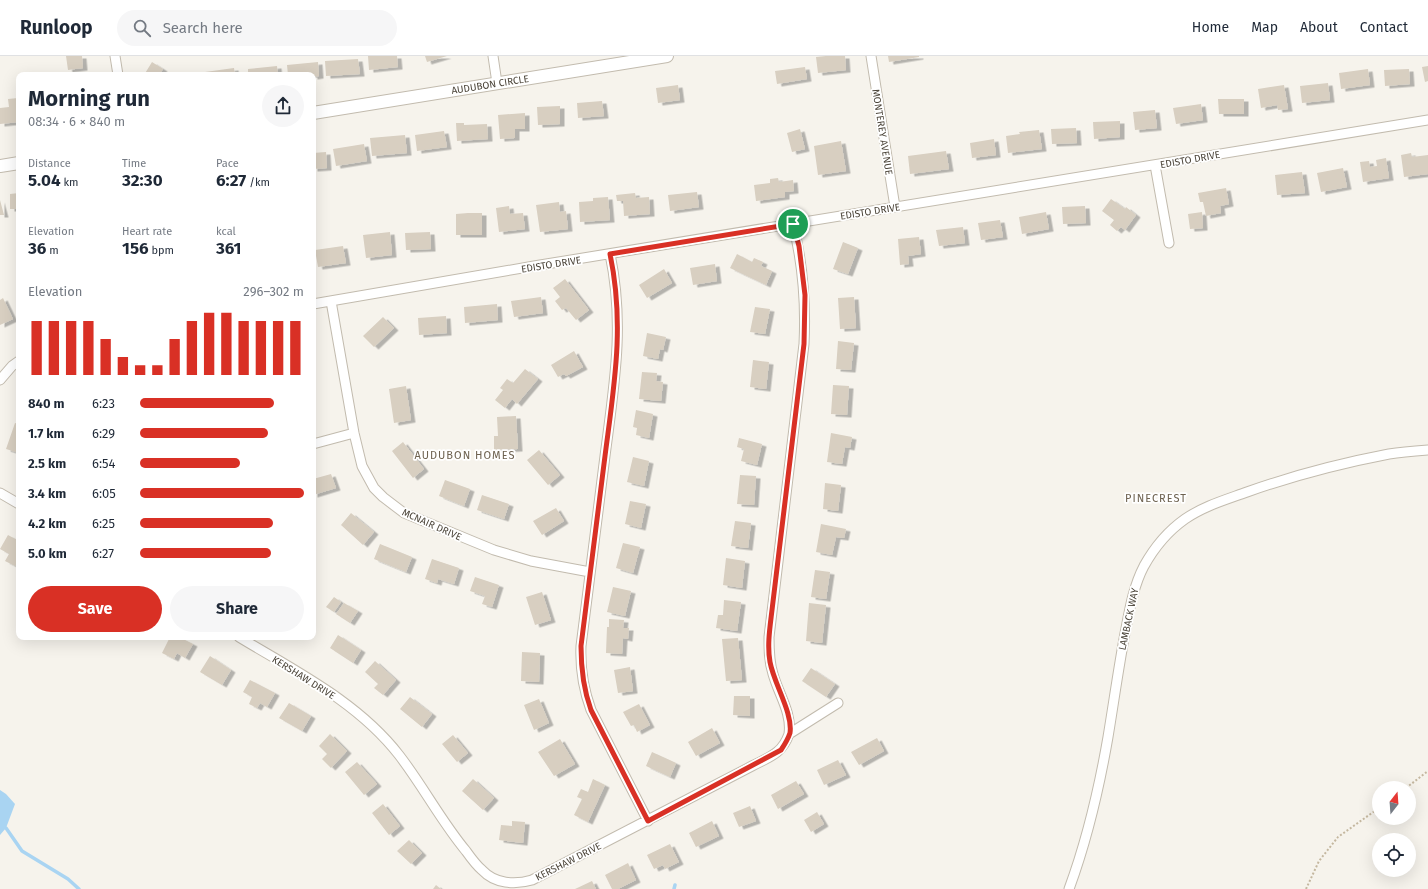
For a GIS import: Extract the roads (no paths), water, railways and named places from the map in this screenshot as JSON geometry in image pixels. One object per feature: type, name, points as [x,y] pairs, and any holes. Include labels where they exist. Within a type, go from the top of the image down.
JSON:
[{"type":"street","points":[[115,56],[118,72]]},
{"type":"street","points":[[493,56],[497,83]]},
{"type":"street","name":"AUDUBON CIRCLE","points":[[316,113],[667,56]]},
{"type":"street","name":"MONTEREY AVENUE","points":[[872,56],[895,207]]},
{"type":"street","name":"EDISTO DRIVE","points":[[316,304],[1428,120]]},
{"type":"street","points":[[0,166],[16,163]]},
{"type":"street","points":[[1155,165],[1170,243]]},
{"type":"street","points":[[790,734],[789,717],[773,675],[769,650],[772,610],[804,344],[805,320],[803,277],[799,246],[793,224]]},
{"type":"street","points":[[610,254],[615,277],[617,302],[617,352],[581,646],[582,673],[586,695],[597,725],[648,821]]},
{"type":"street","name":"MCNAIR DRIVE","points":[[331,301],[354,432],[362,466],[367,477],[383,497],[404,513],[494,550],[531,561],[590,572]]},
{"type":"street","points":[[0,380],[16,363]]},
{"type":"street","points":[[316,443],[354,432]]},
{"type":"street","name":"LAMBACK WAY","points":[[1069,889],[1077,868],[1094,809],[1108,738],[1119,663],[1133,595],[1144,566],[1161,541],[1184,520],[1210,505],[1266,486],[1333,467],[1390,454],[1428,450]]},
{"type":"street","points":[[0,493],[16,502]]},
{"type":"street","name":"KERSHAW DRIVE","points":[[244,640],[335,696],[370,723],[399,755],[459,843],[481,870],[494,879],[513,883],[532,880],[648,821],[781,750],[790,734],[838,703]]},
{"type":"water","points":[[0,790],[15,804],[6,828],[0,835]]},
{"type":"waterway","points":[[6,828],[22,851],[68,879],[79,889]]},
{"type":"waterway","points":[[674,889],[675,885]]},
{"type":"district","name":"AUDUBON HOMES","points":[[465,455]]},
{"type":"district","name":"PINECREST","points":[[1156,498]]}]
